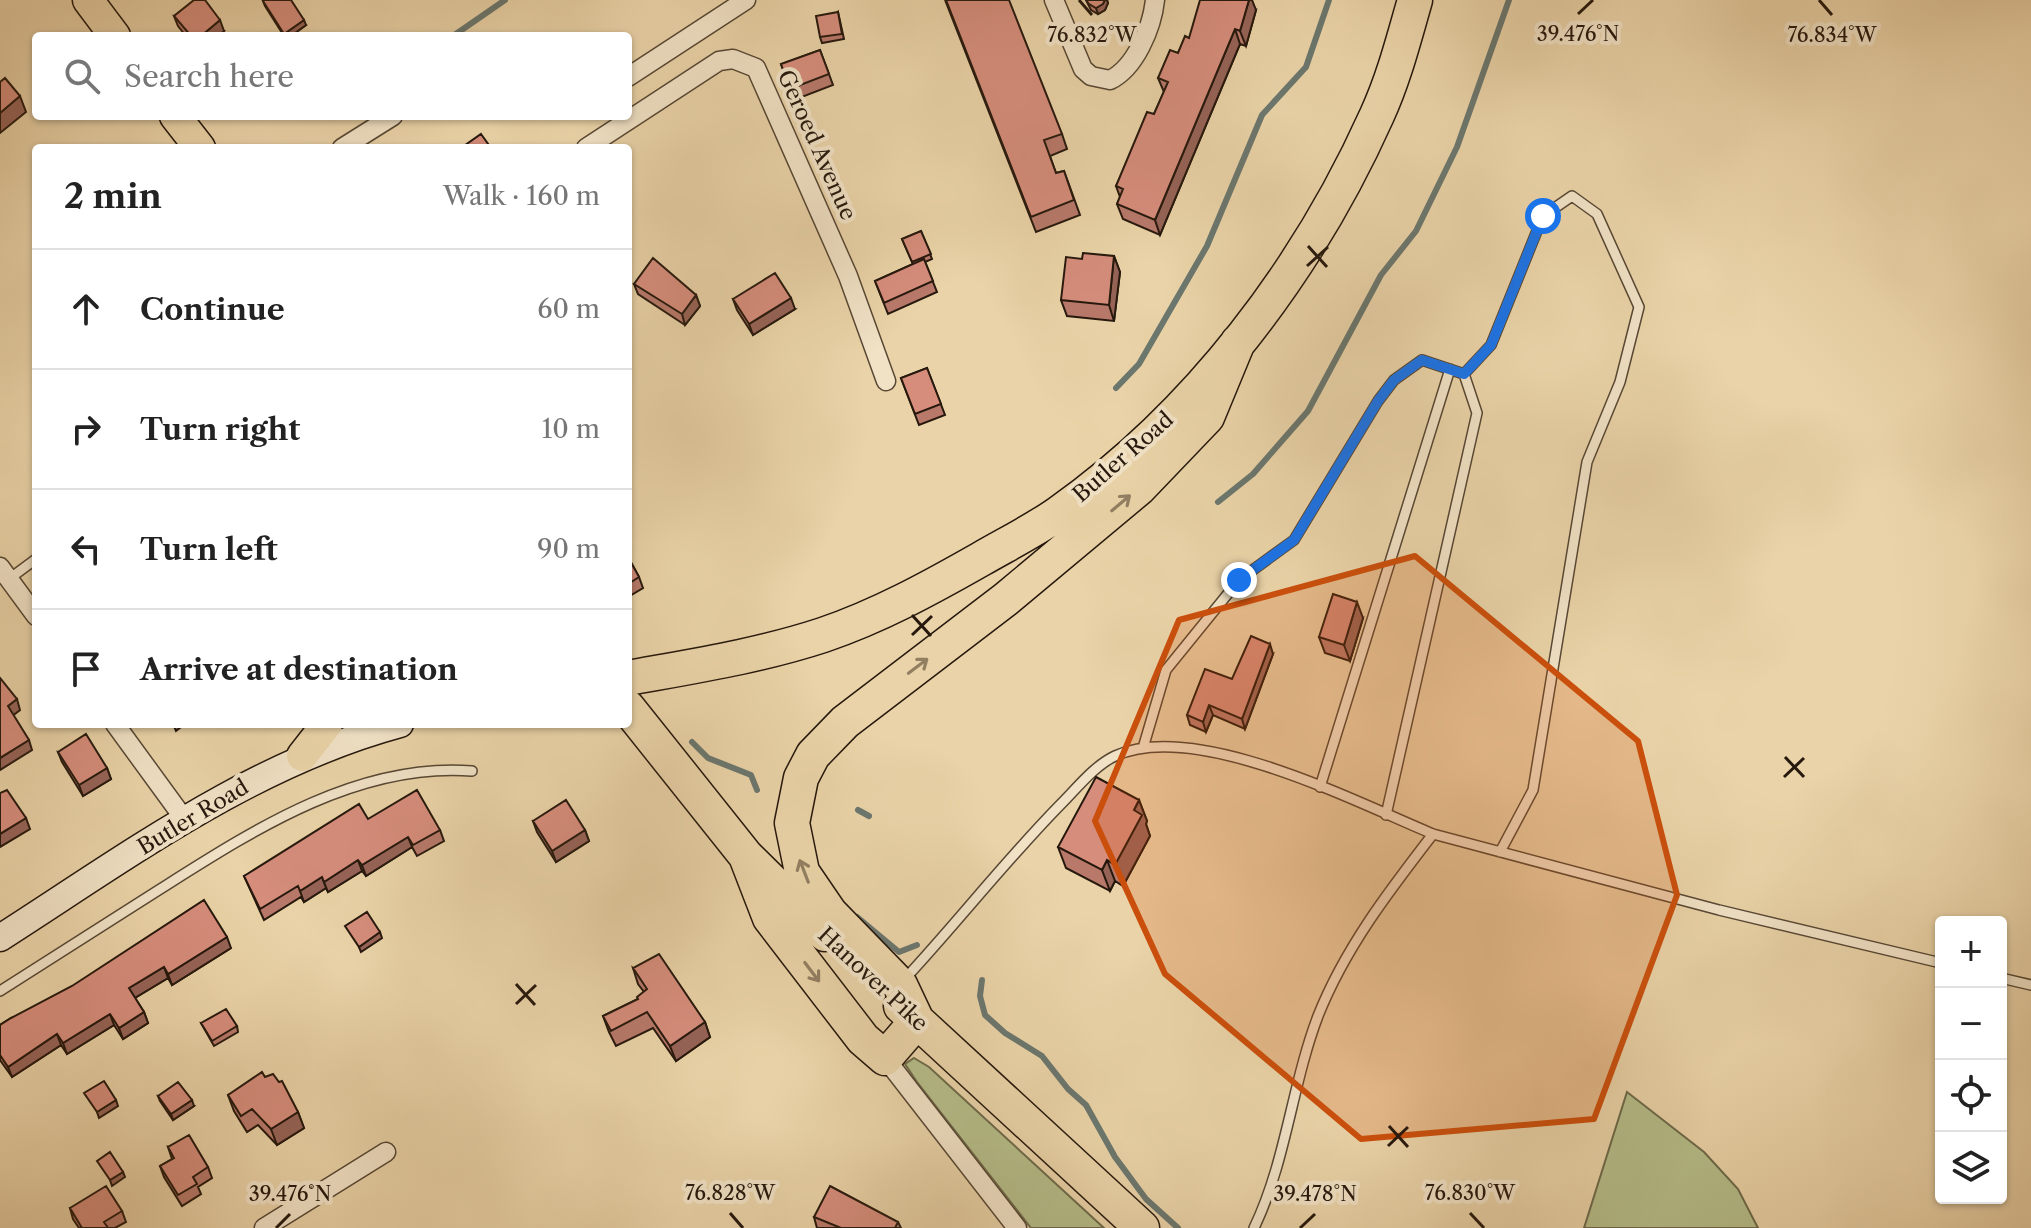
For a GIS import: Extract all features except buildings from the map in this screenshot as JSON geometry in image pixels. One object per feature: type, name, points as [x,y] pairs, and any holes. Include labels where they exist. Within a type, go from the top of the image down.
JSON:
[{"type":"highway","name":"Butler Road","points":[[632,677],[741,658],[825,634],[909,600],[1058,514],[1128,459],[1190,397],[1238,342],[1289,274],[1354,164],[1379,112],[1415,0]]},
{"type":"highway","points":[[746,856],[770,918],[863,1039],[885,1058],[917,1021],[830,913],[802,872],[795,844],[793,812],[801,778],[813,755],[845,722],[1006,599],[1139,488],[1207,417],[1238,342]]},
{"type":"highway","name":"Hanover Pike","points":[[632,713],[746,856],[895,991]]},
{"type":"highway","name":"Hanover Pike","points":[[917,1021],[1142,1228]]},
{"type":"main road","points":[[88,0],[112,32]]},
{"type":"main road","points":[[178,120],[197,144]]},
{"type":"main road","points":[[302,756],[324,728]]},
{"type":"main road","name":"Butler Road","points":[[0,938],[185,820],[302,756],[388,728]]},
{"type":"street","points":[[632,74],[746,0]]},
{"type":"street","points":[[1054,0],[1083,69],[1091,76],[1110,80],[1130,66],[1155,0]]},
{"type":"street","name":"Geroed Avenue","points":[[632,118],[719,61],[733,59],[756,68],[848,276],[886,381]]},
{"type":"street","points":[[348,144],[387,120]]},
{"type":"street","name":"Geroed Avenue","points":[[592,144],[629,120]]},
{"type":"street","points":[[5,573],[32,606]]},
{"type":"street","points":[[118,728],[185,820]]},
{"type":"street","points":[[885,1058],[1017,1228]]},
{"type":"street","points":[[264,1228],[386,1152]]},
{"type":"lane","points":[[1464,374],[1491,345],[1543,216],[1572,196],[1597,214],[1639,307],[1620,382],[1587,462],[1533,790],[1500,852]]},
{"type":"lane","points":[[1143,748],[1166,670],[1239,580],[1294,540],[1394,380],[1422,360],[1464,374]]},
{"type":"lane","points":[[1320,787],[1450,369]]},
{"type":"lane","points":[[1386,815],[1477,413],[1464,374]]},
{"type":"lane","points":[[5,573],[32,561]]},
{"type":"lane","points":[[895,991],[1022,843],[1088,776],[1112,757],[1143,748],[1214,752],[1320,787],[1433,834],[1935,961]]},
{"type":"lane","points":[[0,991],[239,838],[294,811],[348,791],[435,768],[472,771]]},
{"type":"lane","points":[[1254,1228],[1328,996],[1355,942],[1382,899],[1433,834]]},
{"type":"lane","points":[[2007,979],[2031,985]]},
{"type":"highlighted area","points":[[1415,556],[1638,741],[1677,895],[1594,1119],[1361,1139],[1165,974],[1095,821],[1179,620]]},
{"type":"green space","points":[[914,1058],[929,1067],[1104,1228],[1031,1228],[917,1082],[905,1064]]},
{"type":"green space","points":[[1627,1092],[1704,1152],[1738,1189],[1758,1228],[1584,1228]]},
{"type":"waterway","points":[[459,32],[505,0]]},
{"type":"waterway","points":[[1116,388],[1139,364],[1207,246],[1262,115],[1306,67],[1329,0]]},
{"type":"waterway","points":[[1218,502],[1253,474],[1308,411],[1381,275],[1416,231],[1457,147],[1509,0]]},
{"type":"waterway","points":[[692,742],[708,758],[751,775],[757,790]]},
{"type":"waterway","points":[[858,810],[869,816]]},
{"type":"waterway","points":[[857,917],[899,952],[917,945]]},
{"type":"waterway","points":[[982,980],[980,996],[985,1015],[1005,1033],[1042,1056],[1068,1089],[1086,1105],[1115,1157],[1146,1199],[1178,1228]]},
{"type":"route","points":[[1239,580],[1294,540],[1378,401],[1394,380],[1422,360],[1464,374],[1491,345],[1543,216]]}]
